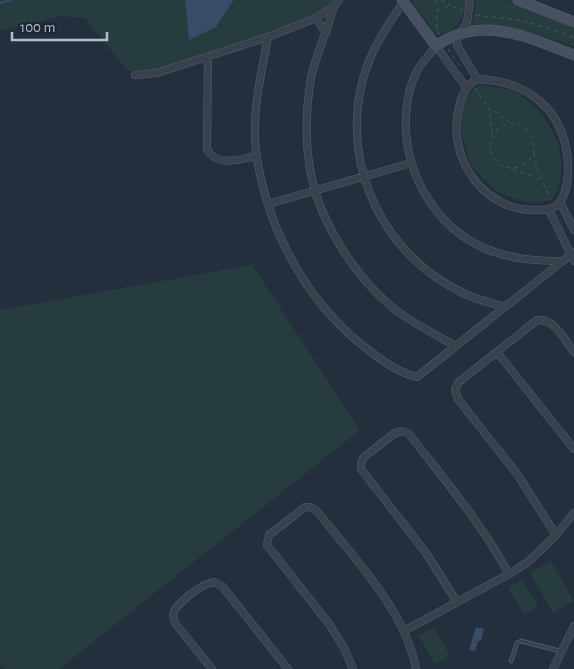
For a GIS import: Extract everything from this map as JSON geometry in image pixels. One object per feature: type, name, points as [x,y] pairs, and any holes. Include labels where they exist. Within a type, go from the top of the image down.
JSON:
[{"type":"street","points":[[470,0],[467,22],[457,40],[457,45],[477,80]]},
{"type":"street","points":[[518,0],[574,22]]},
{"type":"street","points":[[466,88],[404,1],[384,30],[371,56],[362,83],[356,141],[360,168],[381,218],[409,255],[426,270],[465,294],[505,307]]},
{"type":"street","points":[[135,75],[157,74],[268,37],[316,18],[336,3]]},
{"type":"street","points":[[336,3],[312,77],[308,104],[306,139],[310,170],[320,203],[342,250],[372,288],[390,306],[411,321],[456,346]]},
{"type":"street","points":[[316,18],[326,33]]},
{"type":"street","points":[[562,261],[534,261],[512,258],[484,248],[462,235],[443,220],[427,198],[416,178],[408,153],[405,128],[407,99],[417,71],[436,46],[462,32],[489,30],[519,34],[570,53],[574,61]]},
{"type":"street","points":[[268,37],[258,92],[256,156],[268,204],[283,244],[297,271],[313,295],[331,316],[353,339],[404,374],[417,377],[562,261],[573,256],[549,210]]},
{"type":"street","points":[[208,57],[207,149],[210,155],[220,161],[256,156]]},
{"type":"street","points":[[477,80],[495,80],[512,84],[535,98],[554,117],[562,133],[567,150],[567,176],[560,202],[555,207],[549,210],[534,210],[504,204],[479,186],[470,174],[460,154],[456,132],[456,116],[466,88],[477,80]]},
{"type":"street","points":[[268,204],[411,164]]},
{"type":"street","points":[[560,202],[574,230]]},
{"type":"street","points":[[556,535],[518,474],[458,399],[455,392],[459,382],[535,321],[544,320],[552,324],[574,352]]},
{"type":"street","points":[[497,352],[574,449]]},
{"type":"street","points":[[457,602],[426,553],[363,472],[361,463],[364,457],[396,433],[402,431],[409,434],[473,516],[509,574]]},
{"type":"street","points":[[353,669],[344,648],[329,624],[268,548],[267,540],[270,534],[302,509],[310,507],[316,510],[375,585],[404,631],[416,669]]},
{"type":"street","points":[[404,631],[528,562],[556,535],[574,513]]},
{"type":"street","points":[[212,669],[175,623],[174,612],[178,604],[207,584],[216,582],[222,586],[288,669]]},
{"type":"street","points":[[553,669],[560,651],[574,626]]},
{"type":"lane","points":[[511,661],[517,643],[521,641],[560,651]]},
{"type":"path","points":[[440,0],[468,13],[520,20],[574,38]]},
{"type":"path","points":[[438,12],[450,5]]},
{"type":"path","points":[[492,136],[498,128],[511,124],[521,125],[528,131],[534,143],[534,152],[542,183],[533,177],[504,167],[493,158],[490,150],[492,136],[489,108],[511,124]]},
{"type":"path","points":[[513,169],[526,164],[534,152]]},
{"type":"green space","points":[[0,0],[185,0],[189,39],[230,8],[234,0],[334,0],[328,7],[267,34],[156,70],[128,71],[85,18],[62,16],[0,31]]},
{"type":"green space","points":[[412,0],[466,0],[462,18],[458,24],[449,32],[436,34]]},
{"type":"green space","points":[[476,0],[506,0],[574,25],[574,47],[526,31],[502,26],[475,24],[472,19]]},
{"type":"green space","points":[[480,85],[507,89],[517,93],[542,115],[550,126],[559,148],[561,160],[559,185],[554,197],[536,203],[508,196],[493,188],[472,165],[463,138],[461,117],[466,99]]},
{"type":"green space","points":[[252,265],[360,430],[59,669],[5,669],[0,664],[0,310]]},
{"type":"green space","points":[[551,561],[574,601],[553,613],[530,573]]},
{"type":"green space","points":[[522,580],[538,607],[524,615],[508,588]]},
{"type":"green space","points":[[434,627],[450,656],[435,664],[419,636]]},
{"type":"water","points":[[185,0],[234,0],[216,27],[189,40]]},
{"type":"water","points":[[476,627],[484,629],[481,641],[478,641],[475,651],[469,650]]},
{"type":"waterway","points":[[0,3],[10,0]]}]
